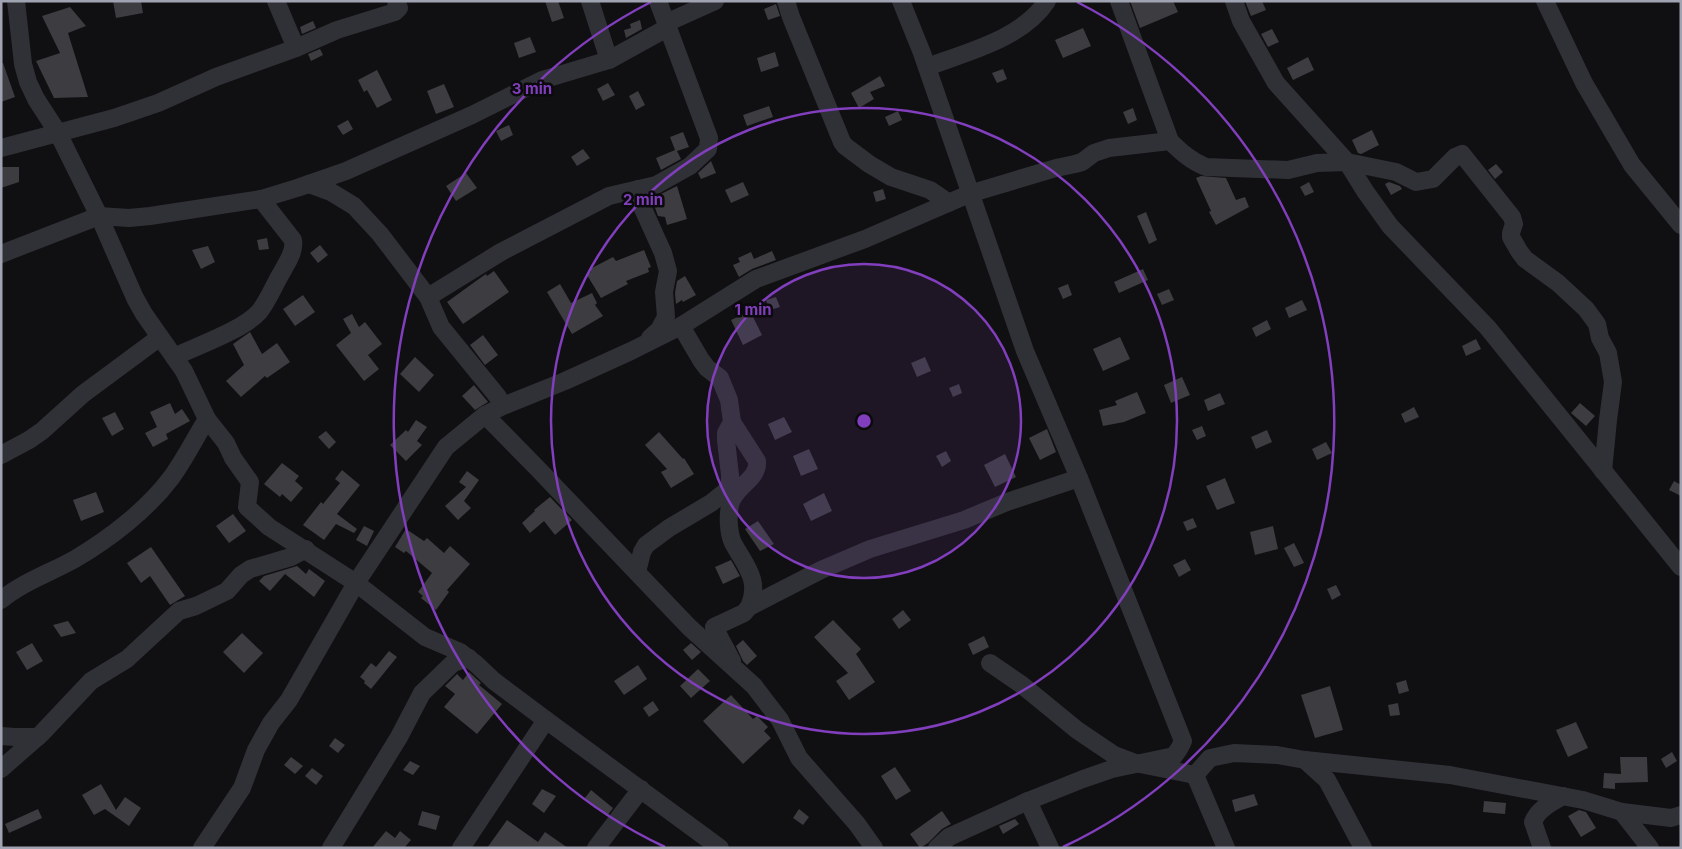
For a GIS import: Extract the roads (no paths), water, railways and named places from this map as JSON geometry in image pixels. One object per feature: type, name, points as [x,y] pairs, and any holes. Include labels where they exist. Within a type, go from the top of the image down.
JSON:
[{"type":"street","points":[[16,1],[23,64],[28,82],[36,99],[58,133],[99,216],[135,298],[184,371],[207,419],[226,443],[250,482],[247,507],[269,527],[306,549],[356,583],[425,637],[460,652],[469,658],[494,681],[720,848]]},
{"type":"street","points":[[276,1],[296,48]]},
{"type":"street","points":[[1,148],[114,118],[158,103],[216,76],[296,48],[337,30],[395,12],[399,8],[396,1]]},
{"type":"street","points":[[590,1],[609,60]]},
{"type":"street","points":[[428,297],[501,252],[609,196],[656,186],[690,166],[708,149],[709,138],[658,1]]},
{"type":"street","points":[[1,254],[99,216],[129,218],[150,216],[261,199],[346,171],[472,115],[542,80],[609,60],[666,25],[715,1]]},
{"type":"street","points":[[786,1],[842,142],[869,164],[891,177],[930,190],[942,198]]},
{"type":"street","points":[[901,1],[927,67],[1024,351],[1079,478],[1182,741],[1180,749],[1174,756],[1105,772],[1028,801],[948,837],[937,848]]},
{"type":"street","points":[[927,67],[1005,37],[1036,14],[1047,1]]},
{"type":"street","points":[[1119,1],[1170,141],[1185,156],[1197,164],[1206,167],[1288,170],[1307,165],[1347,162],[1396,172],[1416,182],[1433,179],[1458,155],[1462,154],[1512,217],[1514,224],[1511,237],[1524,259],[1558,283],[1586,309],[1597,324],[1600,338],[1608,353],[1613,382],[1603,471]]},
{"type":"street","points":[[1234,1],[1241,21],[1276,83],[1347,162],[1390,226],[1488,328],[1681,567]]},
{"type":"street","points":[[1545,1],[1584,84],[1632,165],[1681,225]]},
{"type":"street","points":[[202,848],[242,788],[256,750],[272,722],[289,700],[356,583],[446,447],[485,415],[566,381],[681,326],[756,279],[865,239],[928,212],[942,198],[969,194],[1075,164],[1094,153],[1109,148],[1170,141]]},
{"type":"street","points":[[309,184],[331,192],[354,206],[380,234],[428,297],[440,328],[498,397],[503,406]]},
{"type":"street","points":[[631,351],[654,336],[666,318],[664,292],[668,271],[663,252],[639,200],[638,189]]},
{"type":"street","points":[[174,357],[249,320],[262,307],[283,269],[293,249],[293,240],[261,199]]},
{"type":"street","points":[[681,326],[701,360],[707,368],[720,378],[730,404],[732,422],[758,464],[755,474],[735,493],[730,504],[729,516],[731,537],[744,559],[752,581],[752,600],[744,613],[714,627],[739,672]]},
{"type":"street","points":[[1,455],[30,440],[83,394],[160,337]]},
{"type":"street","points":[[485,415],[689,628],[754,686],[780,720],[800,758],[857,824],[874,848]]},
{"type":"street","points":[[1,600],[24,584],[73,560],[124,526],[170,479],[207,419]]},
{"type":"street","points":[[637,572],[642,552],[646,546],[669,528],[711,503],[730,486],[726,433],[732,422]]},
{"type":"street","points":[[749,607],[821,570],[870,549],[964,520],[1007,502],[1079,478]]},
{"type":"street","points":[[1,769],[38,737],[91,681],[127,659],[179,611],[196,606],[226,591],[241,575],[250,569],[292,557],[306,549]]},
{"type":"street","points":[[331,848],[399,737],[422,693],[453,662],[469,658]]},
{"type":"street","points":[[990,663],[1022,685],[1077,730],[1114,755],[1134,764],[1195,775]]},
{"type":"street","points":[[460,848],[546,720]]},
{"type":"street","points":[[1,736],[15,738],[38,737]]},
{"type":"street","points":[[1195,775],[1210,758],[1234,754],[1277,755],[1305,760],[1450,775],[1583,800],[1622,812],[1671,818],[1681,815]]},
{"type":"street","points":[[1305,760],[1327,780],[1363,848]]},
{"type":"street","points":[[1195,775],[1226,848]]},
{"type":"street","points":[[596,848],[641,789]]},
{"type":"street","points":[[1542,848],[1533,822],[1541,809],[1562,796]]},
{"type":"street","points":[[1028,801],[1050,848]]},
{"type":"street","points":[[1622,812],[1650,848]]}]
